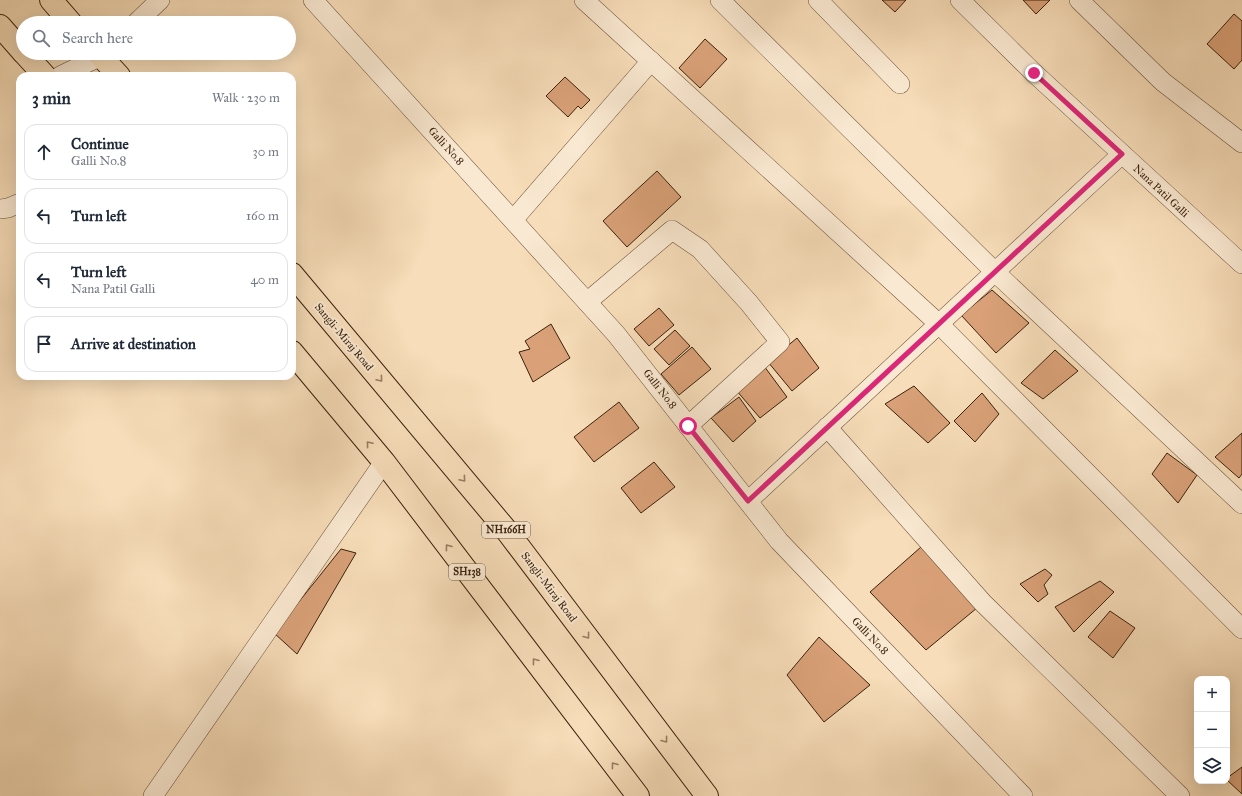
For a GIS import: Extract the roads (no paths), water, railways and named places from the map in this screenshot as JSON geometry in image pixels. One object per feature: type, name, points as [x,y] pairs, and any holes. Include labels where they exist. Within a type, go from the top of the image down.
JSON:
[{"type":"highway","points":[[51,0],[65,16]]},
{"type":"highway","points":[[0,26],[16,43]]},
{"type":"highway","points":[[31,60],[42,72]]},
{"type":"highway","points":[[106,60],[116,72]]},
{"type":"highway","name":"Sangli-Miraj Road","points":[[296,279],[507,531],[707,796]]},
{"type":"highway","name":"SH138","points":[[296,357],[384,462],[638,796]]},
{"type":"street","points":[[143,16],[160,0]]},
{"type":"street","name":"Galli No.8","points":[[312,0],[616,334],[779,541],[1023,796]]},
{"type":"street","points":[[584,0],[938,324],[1242,629]]},
{"type":"street","points":[[720,0],[995,272],[1242,504]]},
{"type":"street","points":[[818,0],[900,84]]},
{"type":"street","name":"Nana Patil Galli","points":[[960,0],[1034,73],[1242,264]]},
{"type":"street","points":[[1079,0],[1163,82],[1242,143]]},
{"type":"street","points":[[67,72],[90,60]]},
{"type":"street","points":[[512,220],[651,61]]},
{"type":"street","points":[[748,501],[1122,154]]},
{"type":"street","points":[[0,209],[16,205]]},
{"type":"street","points":[[587,302],[672,230],[700,249],[749,303],[780,342],[688,426]]},
{"type":"street","points":[[827,427],[983,603],[1180,796]]},
{"type":"street","points":[[153,796],[384,462]]}]
